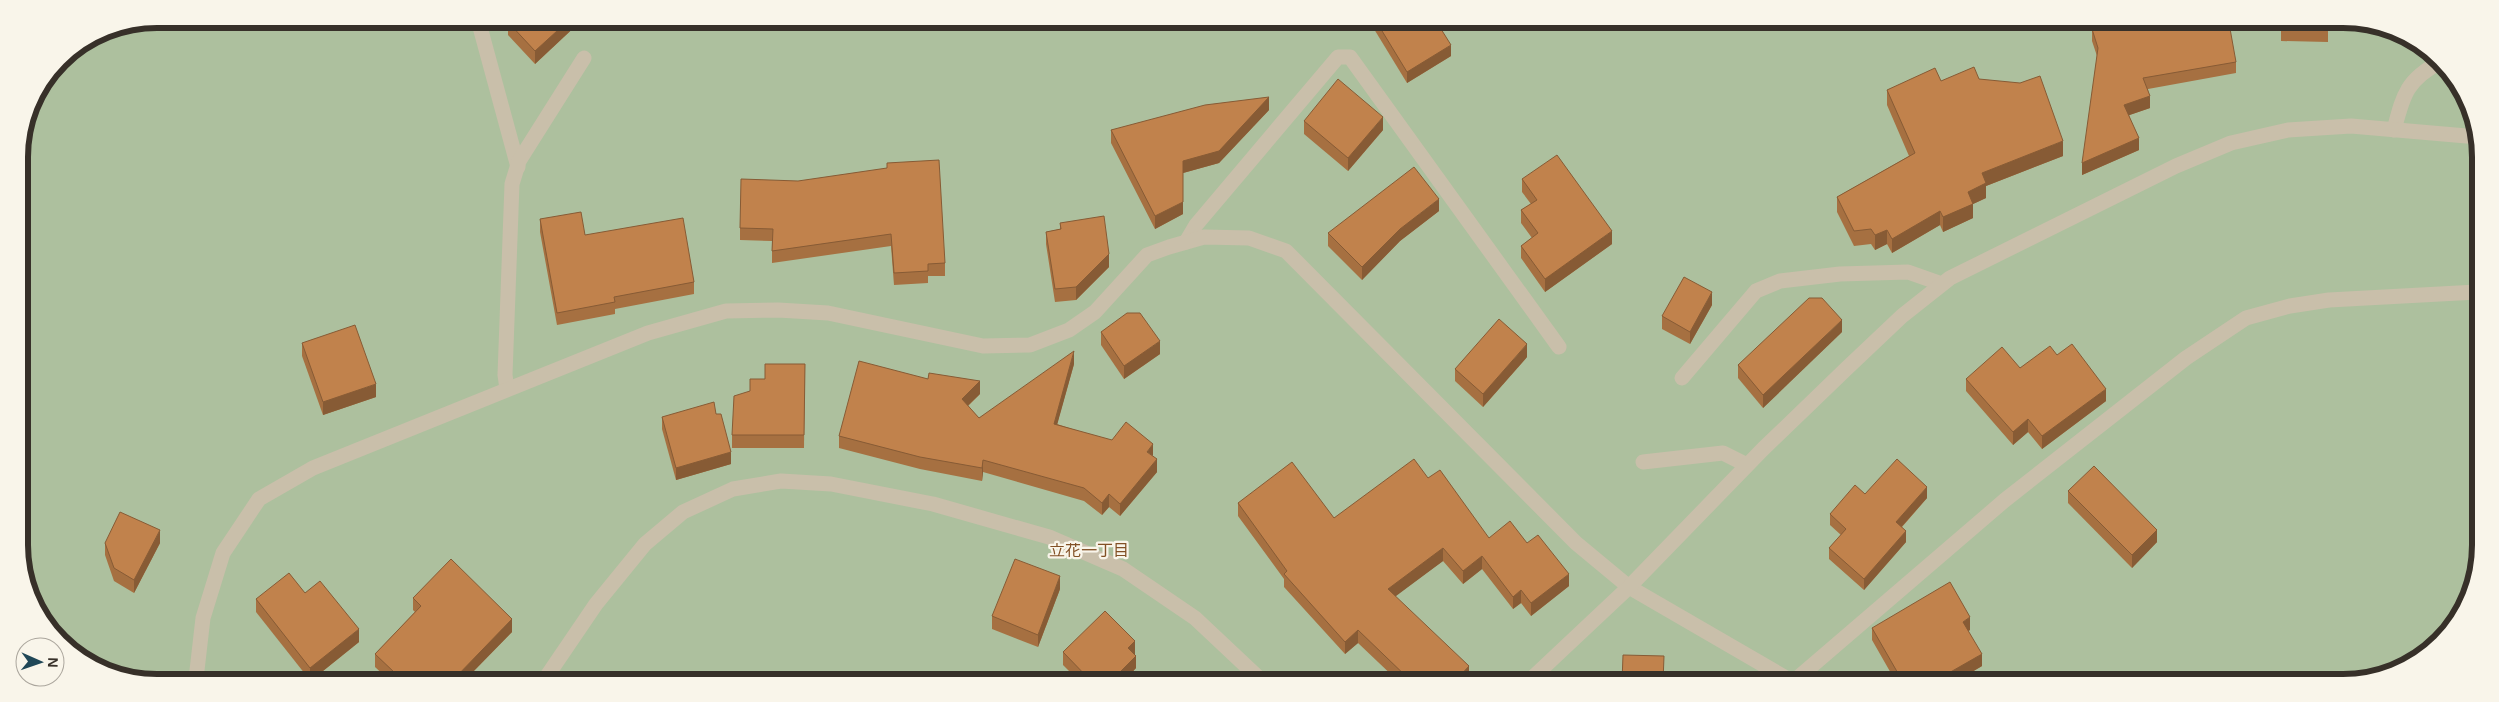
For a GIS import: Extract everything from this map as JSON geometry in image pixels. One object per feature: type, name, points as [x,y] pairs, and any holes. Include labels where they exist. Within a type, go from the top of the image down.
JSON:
[{"type":"street","points":[[480,28],[518,167]]},
{"type":"street","points":[[1186,242],[1196,225],[1338,57],[1350,57],[1559,347]]},
{"type":"street","points":[[507,389],[505,375],[512,184],[518,167],[584,58]]},
{"type":"street","points":[[2394,130],[2401,104],[2411,83],[2434,67]]},
{"type":"street","points":[[1536,674],[1628,587],[1748,465],[1902,316],[1950,278],[2168,170],[2231,143],[2288,130],[2351,126],[2470,137]]},
{"type":"street","points":[[196,674],[202,618],[223,553],[259,499],[313,468],[648,333],[726,311],[778,310],[828,313],[983,346],[1030,345],[1069,330],[1095,312],[1147,255],[1204,238],[1249,238],[1286,251],[1576,543],[1628,587],[1779,674]]},
{"type":"street","points":[[1682,378],[1756,291],[1780,281],[1840,274],[1908,272],[1942,284]]},
{"type":"street","points":[[1802,674],[2005,500],[2186,358],[2246,318],[2290,306],[2329,300],[2472,292]]},
{"type":"street","points":[[1643,462],[1723,453],[1748,465]]},
{"type":"street","points":[[549,674],[596,604],[645,544],[683,512],[733,489],[781,481],[831,484],[933,504],[1049,537],[1131,574],[1195,618],[1255,674]]},
{"type":"green space","points":[[157,28],[2342,28],[2376,32],[2414,49],[2439,72],[2450,85],[2458,100],[2465,115],[2469,132],[2472,157],[2472,545],[2467,579],[2462,595],[2450,617],[2421,648],[2392,665],[2351,674],[157,674],[123,670],[107,665],[92,657],[65,637],[54,624],[37,595],[30,570],[28,545],[28,148],[37,107],[54,78],[65,65],[85,49],[123,32]]},
{"type":"building","points":[[514,28],[560,28],[535,51]]},
{"type":"building","points":[[1380,28],[1440,28],[1451,45],[1407,72]]},
{"type":"building","points":[[2230,28],[2236,62],[2143,78],[2150,96],[2124,105],[2139,138],[2082,163],[2098,48],[2092,29]]},
{"type":"building","points":[[2281,28],[2328,28],[2328,30]]},
{"type":"building","points":[[1974,67],[1979,79],[2020,83],[2040,76],[2063,141],[1982,173],[1986,183],[1968,192],[1973,204],[1943,217],[1940,211],[1892,239],[1887,230],[1875,235],[1871,229],[1854,231],[1837,197],[1915,153],[1887,90],[1935,68],[1941,81]]},
{"type":"building","points":[[1338,79],[1383,117],[1348,158],[1304,121]]},
{"type":"building","points":[[1269,97],[1219,151],[1183,161],[1183,202],[1155,216],[1111,130],[1205,105]]},
{"type":"building","points":[[1557,155],[1612,231],[1545,279],[1521,246],[1538,233],[1521,210],[1537,200],[1522,179]]},
{"type":"building","points":[[939,160],[945,263],[928,264],[928,271],[894,273],[891,234],[772,251],[773,229],[740,228],[741,179],[798,181],[887,168],[887,163]]},
{"type":"building","points":[[1414,167],[1439,199],[1400,229],[1362,267],[1328,233]]},
{"type":"building","points":[[581,212],[585,235],[683,218],[694,282],[614,297],[615,302],[557,313],[540,219]]},
{"type":"building","points":[[1104,216],[1109,254],[1076,287],[1055,289],[1046,232],[1061,229],[1060,223]]},
{"type":"building","points":[[1684,277],[1712,292],[1690,332],[1662,316]]},
{"type":"building","points":[[1809,298],[1822,298],[1842,320],[1763,395],[1738,365]]},
{"type":"building","points":[[1127,313],[1140,313],[1160,341],[1124,366],[1101,332]]},
{"type":"building","points":[[1499,319],[1527,344],[1483,394],[1455,369]]},
{"type":"building","points":[[355,325],[376,384],[323,402],[302,343]]},
{"type":"building","points":[[2072,344],[2106,389],[2042,436],[2028,419],[2013,432],[1966,379],[2002,347],[2020,368],[2050,346],[2057,355]]},
{"type":"building","points":[[1074,351],[1054,424],[1112,440],[1126,422],[1153,444],[1147,452],[1157,459],[1120,504],[1109,494],[1102,503],[1084,488],[983,460],[982,468],[920,457],[839,436],[859,361],[928,379],[929,373],[980,381],[962,399],[979,418]]},
{"type":"building","points":[[765,364],[805,364],[804,435],[732,435],[734,396],[750,391],[750,379],[765,379]]},
{"type":"building","points":[[714,402],[716,414],[721,414],[731,452],[676,468],[662,417]]},
{"type":"building","points":[[1414,459],[1428,478],[1440,470],[1489,538],[1510,521],[1527,543],[1538,535],[1569,574],[1531,603],[1521,590],[1513,597],[1482,556],[1463,571],[1443,548],[1388,589],[1469,666],[1462,674],[1404,674],[1358,630],[1345,642],[1284,574],[1287,571],[1238,503],[1292,462],[1334,518]]},
{"type":"building","points":[[1897,459],[1927,487],[1896,522],[1906,531],[1864,579],[1829,548],[1846,529],[1830,514],[1855,485],[1865,494]]},
{"type":"building","points":[[2094,466],[2157,530],[2132,555],[2068,491]]},
{"type":"building","points":[[120,512],[160,530],[134,580],[114,568],[105,543]]},
{"type":"building","points":[[451,559],[512,619],[459,674],[394,674],[375,654],[421,606],[413,598]]},
{"type":"building","points":[[1015,559],[1060,576],[1038,635],[992,616]]},
{"type":"building","points":[[289,573],[305,593],[320,581],[359,629],[310,668],[256,599]]},
{"type":"building","points":[[1950,582],[1970,617],[1963,622],[1982,654],[1947,674],[1898,674],[1872,628]]},
{"type":"building","points":[[1105,611],[1135,641],[1128,648],[1136,656],[1118,674],[1084,674],[1063,652]]},
{"type":"building","points":[[1623,655],[1664,656],[1663,674],[1622,674]]},
{"type":"district","name":"立花一丁目","points":[[1089,550]]}]
